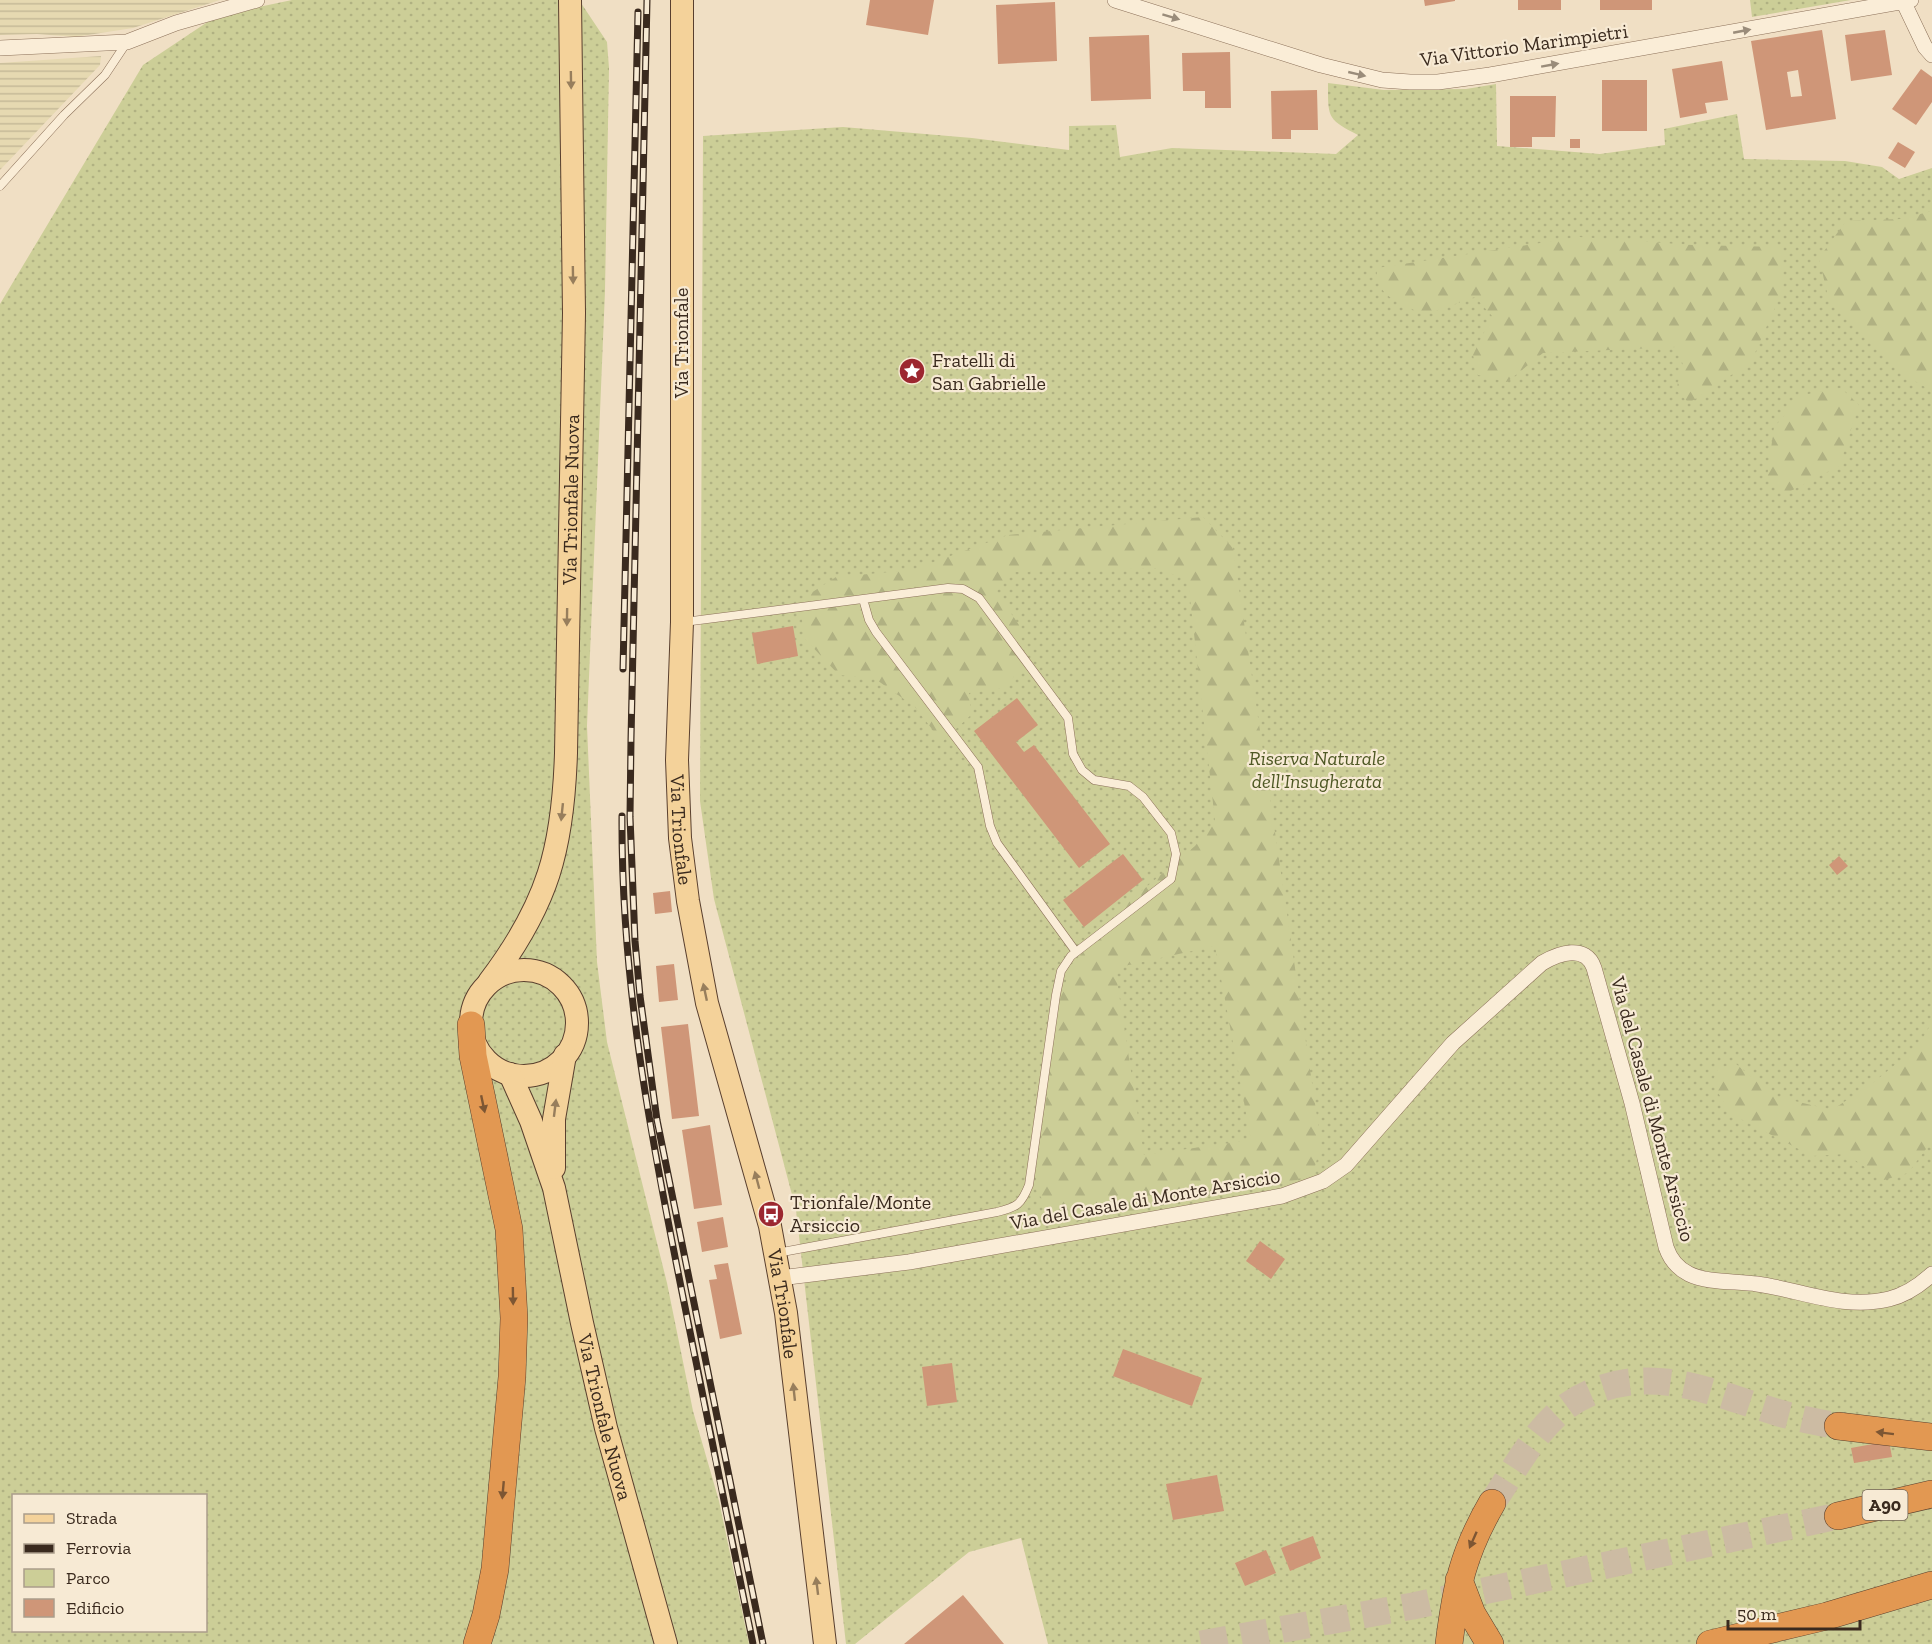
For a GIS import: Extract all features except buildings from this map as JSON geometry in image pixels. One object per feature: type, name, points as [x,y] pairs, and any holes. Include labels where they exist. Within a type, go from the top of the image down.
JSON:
[{"type":"highway","points":[[471,1025],[473,1056],[506,1209],[514,1296],[511,1386],[497,1548],[489,1599],[477,1644]]},
{"type":"highway","points":[[1838,1426],[1932,1437]]},
{"type":"highway","name":"A90","points":[[1838,1516],[1932,1494]]},
{"type":"highway","points":[[1449,1644],[1459,1579],[1472,1544],[1492,1503]]},
{"type":"highway","points":[[1459,1579],[1468,1606],[1490,1644]]},
{"type":"highway","points":[[1710,1644],[1827,1616],[1932,1585]]},
{"type":"main road","name":"Via Trionfale","points":[[682,0],[682,622],[678,782],[681,838],[688,901],[707,1003],[776,1253],[825,1644]]},
{"type":"main road","name":"Via Trionfale Nuova","points":[[489,982],[523,932],[544,888],[554,861],[563,808],[574,314],[570,11]]},
{"type":"main road","points":[[517,970],[543,973],[559,983],[574,1005],[577,1019],[574,1039],[558,1062],[542,1072],[521,1075],[510,1074],[495,1067],[483,1056],[474,1042],[471,1025],[472,1009],[479,994],[489,982],[502,974],[517,970]]},
{"type":"main road","name":"Via Trionfale Nuova","points":[[554,1188],[554,1119],[565,1055]]},
{"type":"main road","name":"Via Trionfale Nuova","points":[[510,1074],[531,1120],[554,1188],[606,1428],[666,1644]]},
{"type":"street","points":[[0,48],[127,42],[176,23],[257,0]]},
{"type":"street","points":[[557,0],[570,11]]},
{"type":"street","name":"Via Vittorio Marimpietri","points":[[1115,0],[1321,65],[1382,80],[1410,82],[1438,82],[1490,75],[1907,1]]},
{"type":"street","points":[[1907,1],[1925,47],[1932,55]]},
{"type":"street","name":"Via del Casale di Monte Arsiccio","points":[[780,1278],[932,1258],[1282,1196],[1310,1187],[1329,1177],[1349,1161],[1446,1050],[1485,1012],[1542,963],[1570,953],[1581,953],[1588,957],[1594,968],[1632,1103],[1666,1246],[1678,1267],[1698,1277],[1769,1286],[1821,1299],[1845,1302],[1888,1299],[1913,1288],[1932,1274]]},
{"type":"lane","points":[[0,186],[64,115],[105,75],[127,42]]},
{"type":"lane","points":[[682,622],[948,588],[963,589],[979,598],[1068,718],[1073,754],[1082,770],[1094,780],[1129,786],[1143,797],[1171,833],[1176,854],[1171,879],[1071,956],[1061,971],[1029,1185],[1023,1200],[1014,1208],[996,1212],[776,1253]]},
{"type":"lane","points":[[863,599],[869,620],[876,632],[978,767],[990,826],[997,843],[1076,952]]},
{"type":"shaded area","points":[[0,0],[220,0],[133,28],[75,37],[37,34],[0,35]]},
{"type":"shaded area","points":[[101,56],[100,65],[0,170],[0,63]]},
{"type":"green space","points":[[292,0],[579,0],[607,42],[609,68],[605,291],[587,726],[597,962],[607,1042],[667,1283],[693,1411],[719,1501],[749,1644],[0,1644],[0,304],[143,65],[209,21],[240,11]]},
{"type":"green space","points":[[1750,0],[1851,0],[1752,17]]},
{"type":"green space","name":"Riserva Naturale dell'Insugherata","points":[[1328,83],[1384,90],[1466,89],[1496,84],[1497,146],[1600,154],[1665,145],[1664,129],[1737,114],[1744,159],[1845,161],[1882,167],[1899,179],[1932,168],[1932,1644],[1048,1644],[1021,1538],[969,1552],[855,1644],[846,1644],[796,1210],[714,899],[700,801],[703,136],[843,127],[972,138],[1069,150],[1069,126],[1116,125],[1120,157],[1172,148],[1336,154],[1358,135],[1340,125],[1331,116],[1328,104]]},
{"type":"green space","points":[[1932,211],[1932,391],[1899,372],[1858,325],[1829,301],[1819,258],[1846,221],[1901,219]]},
{"type":"green space","points":[[1579,237],[1692,245],[1781,247],[1781,294],[1751,362],[1689,403],[1676,390],[1683,365],[1677,347],[1543,353],[1507,382],[1478,375],[1473,355],[1492,316],[1475,297],[1424,315],[1391,298],[1380,286],[1377,278],[1377,268]]},
{"type":"green space","points":[[1841,388],[1859,405],[1839,466],[1783,495],[1767,478],[1774,427],[1803,395]]},
{"type":"green space","points":[[1203,517],[1233,548],[1321,1144],[1314,1170],[1297,1180],[1074,1222],[1051,1213],[1035,1188],[1058,1006],[1071,966],[1120,909],[1195,846],[1215,821],[1188,580],[1156,568],[1014,572],[996,592],[1020,626],[1024,667],[1002,688],[969,693],[971,715],[942,742],[915,707],[874,678],[839,675],[804,638],[800,600],[836,577],[912,570],[1008,535]],"holes":[[[1215,946],[1251,1140],[1144,1155],[1115,968]]]},
{"type":"green space","points":[[1932,1022],[1932,1141],[1908,1173],[1884,1180],[1846,1154],[1812,1156],[1731,1114],[1712,1083],[1718,1069],[1735,1063],[1774,1096],[1832,1110],[1874,1082],[1919,1045]]},
{"type":"tunnel","points":[[1492,1503],[1530,1446],[1556,1415],[1584,1396],[1603,1388],[1625,1383],[1647,1381],[1691,1386],[1784,1414],[1838,1426]]},
{"type":"tunnel","points":[[1201,1644],[1413,1606],[1838,1516]]},
{"type":"railway","points":[[647,0],[630,817],[635,941],[657,1120],[763,1644]]},
{"type":"railway","points":[[623,669],[638,12]]},
{"type":"railway","points":[[622,816],[626,937],[649,1115],[670,1232],[753,1644]]},
{"type":"place","name":"Fratelli di San Gabrielle","points":[[912,371]]},
{"type":"place","name":"Trionfale/Monte Arsiccio","points":[[771,1214]]}]
